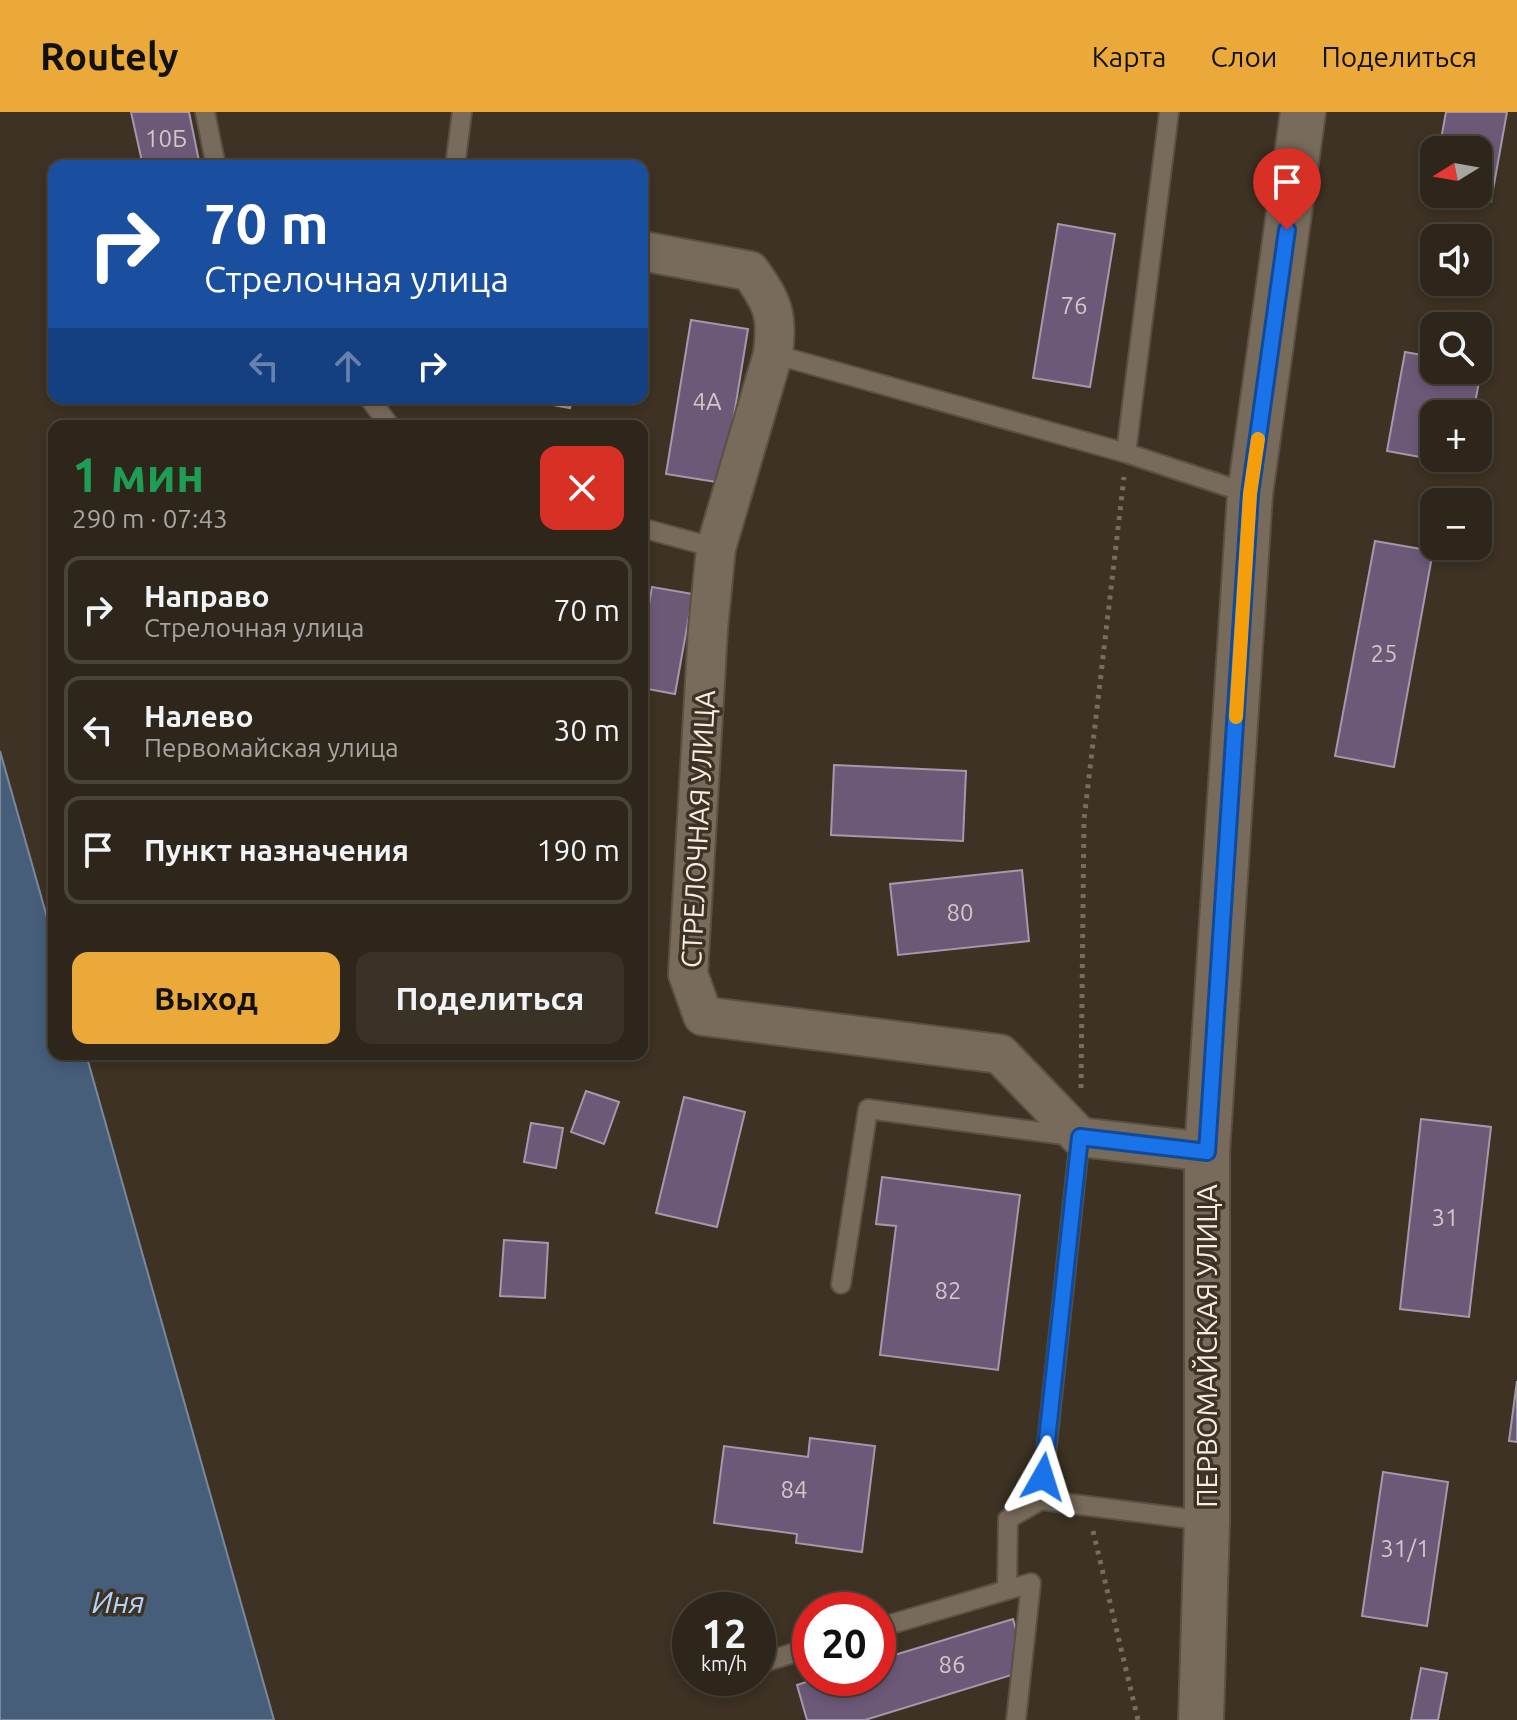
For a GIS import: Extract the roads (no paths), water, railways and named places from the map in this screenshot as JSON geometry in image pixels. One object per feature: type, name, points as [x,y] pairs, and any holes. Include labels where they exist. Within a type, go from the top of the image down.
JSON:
[{"type":"main road","name":"ПЕРВОМАЙСКАЯ УЛИЦА","points":[[1201,1720],[1207,1521],[1207,1152],[1250,494],[1303,112]]},
{"type":"street","name":"СТРЕЛОЧНАЯ УЛИЦА","points":[[648,252],[750,271],[767,295],[776,324],[773,354],[716,548],[708,629],[688,974],[703,1016],[1000,1054],[1080,1137]]},
{"type":"street","points":[[1080,1137],[1207,1152]]},
{"type":"lane","points":[[205,112],[215,160]]},
{"type":"lane","points":[[456,160],[462,112]]},
{"type":"lane","points":[[1126,453],[1169,112]]},
{"type":"lane","points":[[773,354],[1126,453],[1250,494]]},
{"type":"lane","points":[[648,530],[716,548]]},
{"type":"lane","points":[[841,1284],[868,1109],[1080,1137],[1041,1500]]},
{"type":"lane","points":[[1007,1590],[1008,1519],[1041,1500],[1207,1521]]},
{"type":"lane","points":[[896,1623],[1031,1583],[1016,1720]]},
{"type":"water","name":"Иня","points":[[0,751],[48,921],[48,1060],[88,1060],[274,1720],[0,1720]]}]
